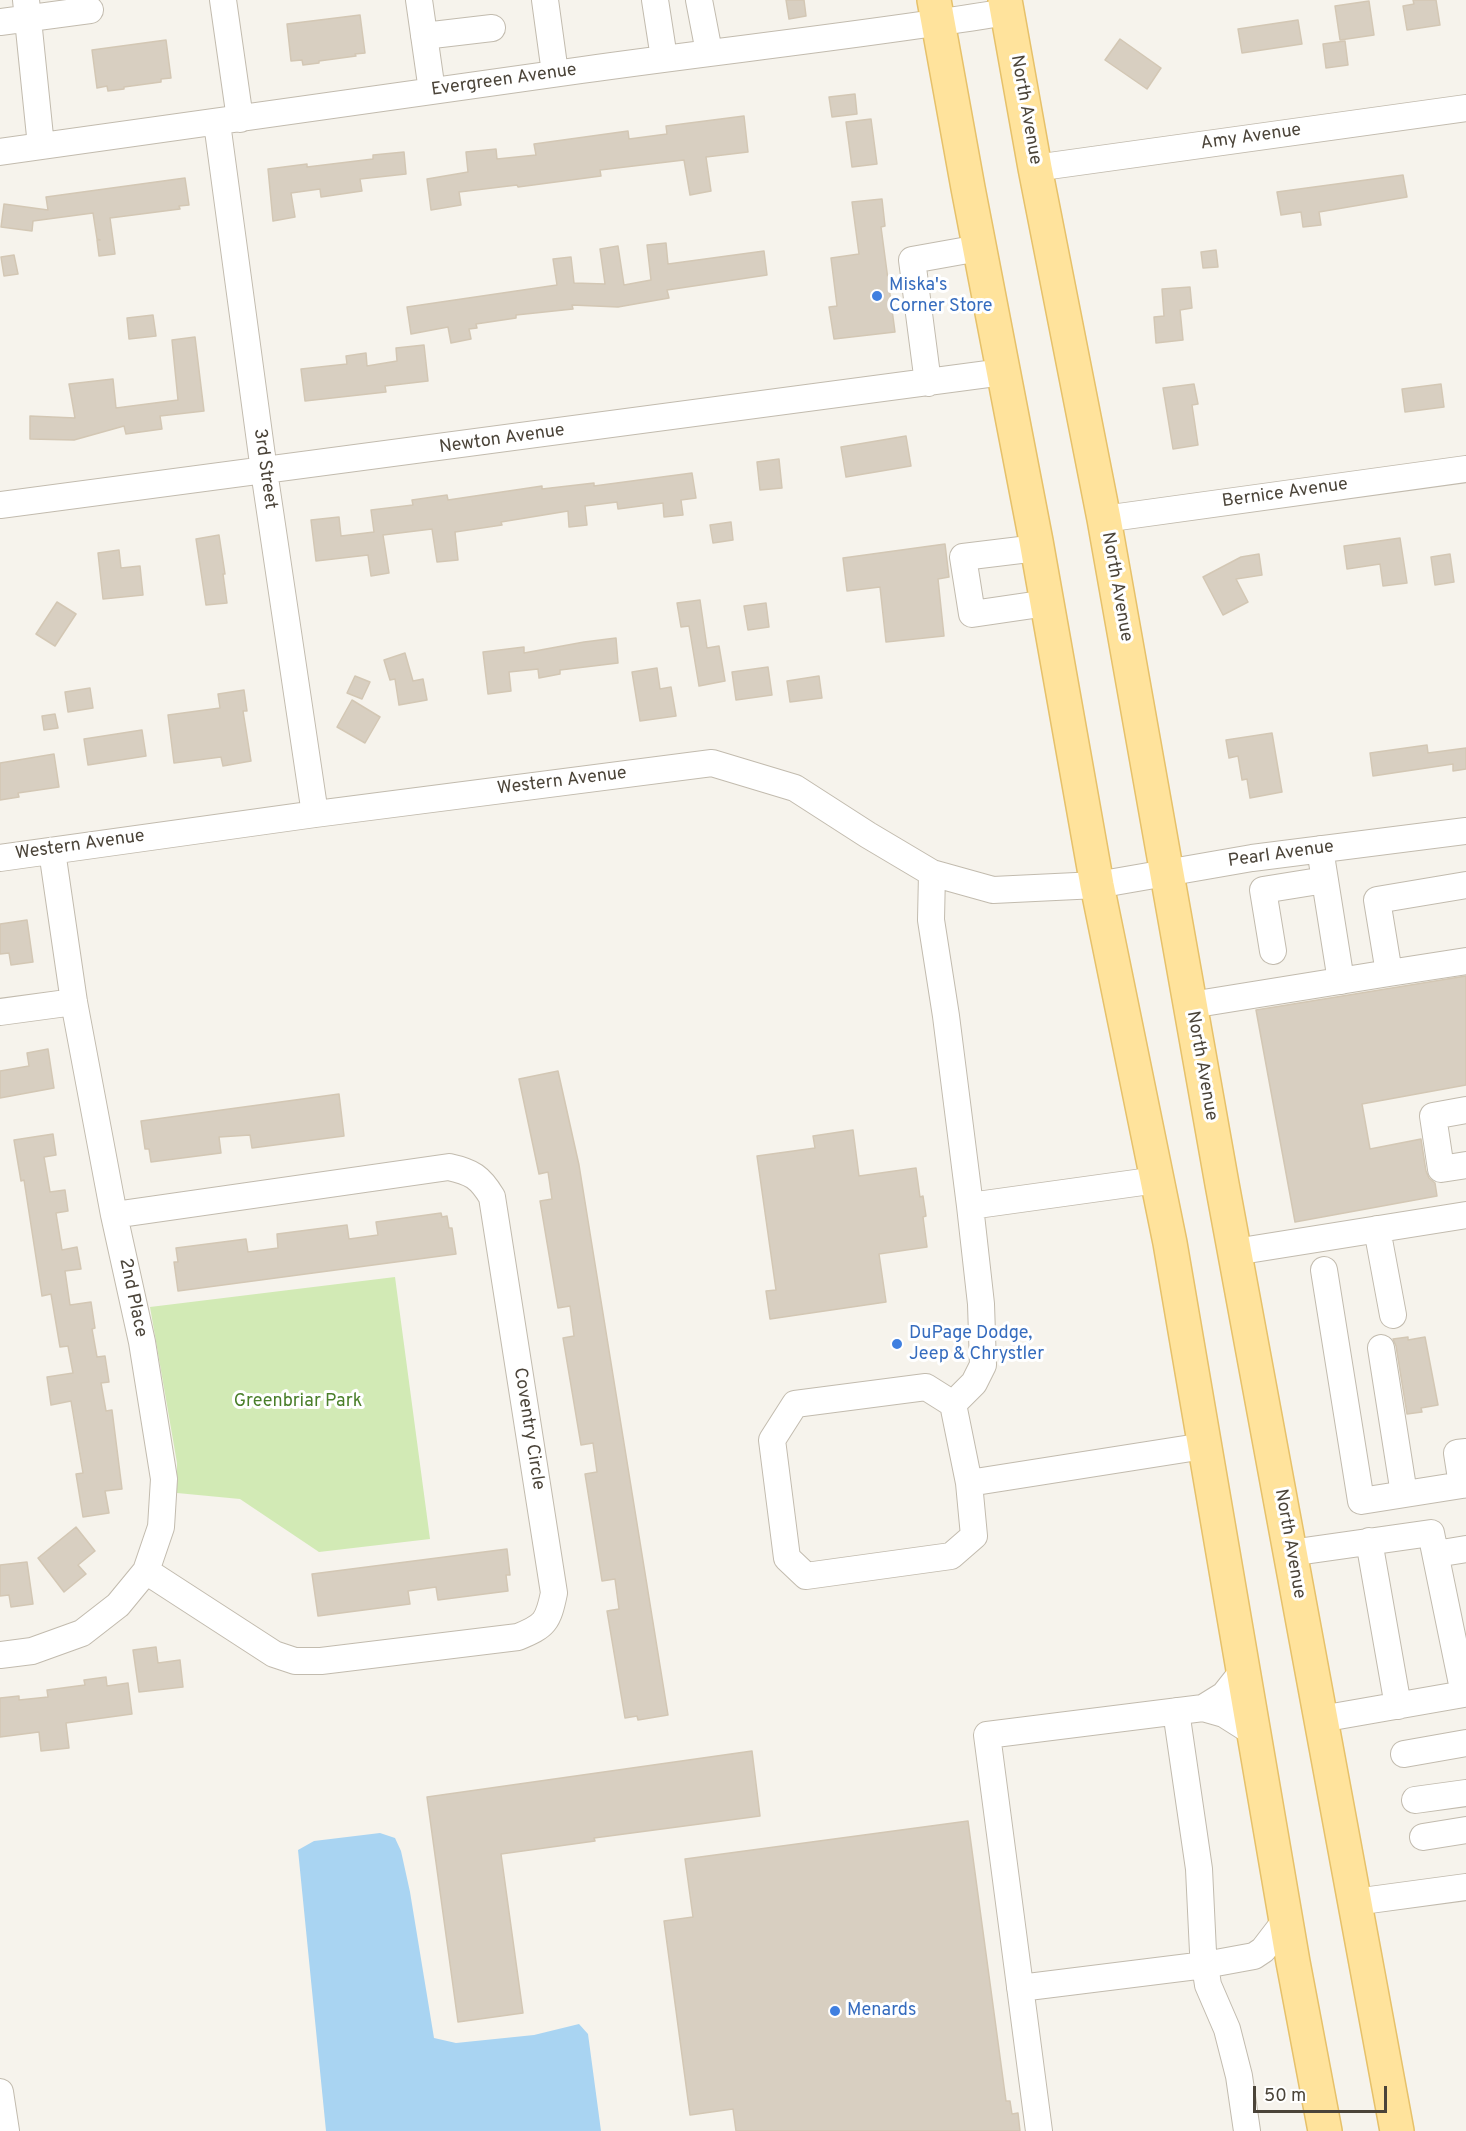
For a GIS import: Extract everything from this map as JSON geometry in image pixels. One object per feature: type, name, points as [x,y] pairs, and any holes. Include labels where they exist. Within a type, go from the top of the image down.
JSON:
[{"type":"main road","name":"North Avenue","points":[[1006,6],[1035,168],[1104,519],[1235,1252],[1397,2131]]},
{"type":"main road","points":[[935,12],[1037,548],[1097,885],[1170,1243],[1286,1920],[1325,2131]]},
{"type":"street","name":"3rd Street","points":[[223,0],[229,121],[264,471],[315,814]]},
{"type":"street","points":[[419,0],[432,91]]},
{"type":"street","points":[[545,0],[555,73]]},
{"type":"street","points":[[655,0],[664,58]]},
{"type":"street","points":[[699,0],[709,52]]},
{"type":"street","name":"Evergreen Avenue","points":[[0,152],[709,52],[935,12],[1006,6]]},
{"type":"street","points":[[27,9],[41,146]]},
{"type":"street","points":[[0,22],[27,9],[90,10]]},
{"type":"street","points":[[424,36],[492,28]]},
{"type":"street","name":"Amy Avenue","points":[[1035,168],[1466,108]]},
{"type":"street","points":[[928,383],[912,260],[979,248]]},
{"type":"street","name":"Newton Avenue","points":[[0,506],[1004,372]]},
{"type":"street","name":"Bernice Avenue","points":[[1104,519],[1466,469]]},
{"type":"street","points":[[1037,548],[963,558],[972,614],[1047,603]]},
{"type":"street","name":"Western Avenue","points":[[0,858],[315,814],[712,763],[795,788],[868,836],[932,873],[993,890],[1097,885]]},
{"type":"street","name":"Pearl Avenue","points":[[1097,885],[1252,858],[1466,831]]},
{"type":"street","points":[[1320,849],[1341,981]]},
{"type":"street","name":"2nd Place","points":[[0,1655],[32,1651],[82,1633],[118,1605],[146,1571],[161,1527],[165,1479],[142,1342],[114,1215],[74,1002],[52,851]]},
{"type":"street","points":[[932,873],[931,920],[946,1016],[981,1304],[983,1365],[974,1383],[953,1404]]},
{"type":"street","points":[[1273,951],[1263,890],[1325,880]]},
{"type":"street","points":[[1389,973],[1377,900],[1466,885]]},
{"type":"street","points":[[1191,1005],[1466,961]]},
{"type":"street","points":[[0,1012],[74,1002]]},
{"type":"street","points":[[1466,1110],[1433,1116],[1441,1169],[1466,1165]]},
{"type":"street","name":"Coventry Circle","points":[[114,1215],[449,1167],[468,1171],[483,1183],[492,1197],[554,1593],[549,1614],[538,1629],[518,1637],[321,1661],[295,1661],[274,1654],[146,1571]]},
{"type":"street","points":[[970,1206],[1157,1180]]},
{"type":"street","points":[[1235,1252],[1466,1215]]},
{"type":"street","points":[[1377,1229],[1393,1315]]},
{"type":"street","points":[[1324,1270],[1361,1501],[1462,1485],[1457,1453],[1466,1452]]},
{"type":"street","points":[[1381,1348],[1404,1494]]},
{"type":"street","points":[[926,1387],[953,1404],[969,1483],[974,1536],[951,1556],[806,1576],[787,1558],[772,1440],[795,1404],[926,1387]]},
{"type":"street","points":[[969,1483],[1204,1446]]},
{"type":"street","points":[[1290,1553],[1431,1533],[1465,1701],[1398,1706],[1321,1719]]},
{"type":"street","points":[[1369,1542],[1398,1706]]},
{"type":"street","points":[[1438,1562],[1466,1549]]},
{"type":"street","points":[[1438,1562],[1466,1565]]},
{"type":"street","points":[[1203,1708],[1224,1695],[1243,1671]]},
{"type":"street","points":[[1039,2131],[987,1735],[1203,1708],[1224,1714],[1254,1733]]},
{"type":"street","points":[[1176,1711],[1199,1869],[1208,1985],[1227,2028],[1239,2076],[1247,2131]]},
{"type":"street","points":[[1404,1754],[1466,1743]]},
{"type":"street","points":[[1415,1800],[1466,1793]]},
{"type":"street","points":[[1423,1837],[1466,1830]]},
{"type":"street","points":[[1355,1902],[1466,1887]]},
{"type":"street","points":[[1020,1988],[1205,1965],[1254,1956],[1263,1950],[1286,1920]]},
{"type":"street","points":[[1254,1956],[1275,1963],[1297,1979]]},
{"type":"street","points":[[0,2092],[6,2131]]},
{"type":"green space","name":"Greenbriar Park","points":[[395,1277],[430,1539],[319,1552],[240,1499],[177,1493],[177,1463],[150,1307]]},
{"type":"water","points":[[380,1833],[395,1838],[401,1851],[434,2038],[456,2043],[534,2035],[579,2024],[588,2034],[601,2131],[326,2131],[298,1850],[314,1841]]},
{"type":"building","points":[[786,0],[804,0],[806,16],[789,19]]},
{"type":"building","points":[[1413,0],[1436,0],[1440,25],[1407,30],[1403,6],[1414,4]]},
{"type":"building","points":[[1369,1],[1374,35],[1340,40],[1335,6]]},
{"type":"building","points":[[360,15],[365,53],[303,65],[302,60],[291,61],[287,24]]},
{"type":"building","points":[[1298,20],[1302,44],[1242,53],[1238,29]]},
{"type":"building","points":[[1120,39],[1161,68],[1147,89],[1105,60]]},
{"type":"building","points":[[166,40],[171,78],[161,79],[161,82],[124,87],[124,89],[108,91],[107,86],[97,88],[92,50]]},
{"type":"building","points":[[1345,41],[1348,65],[1326,68],[1323,44]]},
{"type":"building","points":[[855,94],[857,114],[832,117],[829,97]]},
{"type":"building","points":[[744,116],[748,152],[706,157],[711,191],[690,195],[684,160],[600,170],[601,176],[459,192],[461,205],[431,210],[427,179],[468,172],[466,152],[496,149],[497,159],[536,155],[534,144],[628,131],[629,139],[667,134],[666,126]]},
{"type":"building","points":[[871,119],[877,164],[852,167],[846,122]]},
{"type":"building","points":[[404,152],[406,174],[360,179],[362,191],[321,197],[320,189],[291,193],[295,217],[273,221],[268,169],[373,159],[373,155]]},
{"type":"building","points":[[1403,175],[1407,197],[1319,212],[1321,225],[1303,227],[1301,212],[1281,215],[1277,192]]},
{"type":"building","points":[[185,178],[189,205],[179,206],[180,209],[110,218],[115,254],[99,256],[97,240],[100,240],[97,239],[93,213],[33,221],[32,231],[1,227],[4,204],[48,210],[46,197]]},
{"type":"building","points":[[882,199],[885,226],[881,227],[895,332],[834,339],[829,307],[837,306],[831,258],[859,254],[852,202]]},
{"type":"building","points":[[666,243],[668,264],[764,251],[767,275],[667,290],[669,298],[618,307],[572,305],[573,309],[516,315],[516,318],[476,324],[477,328],[469,329],[471,339],[451,343],[448,327],[411,334],[407,307],[557,285],[553,259],[571,257],[574,283],[605,284],[600,249],[618,246],[624,285],[651,280],[647,245]]},
{"type":"building","points":[[1216,250],[1218,267],[1203,268],[1201,252]]},
{"type":"building","points":[[14,255],[18,274],[4,276],[1,257]]},
{"type":"building","points":[[1190,287],[1192,308],[1180,310],[1183,340],[1156,343],[1154,317],[1164,316],[1162,289]]},
{"type":"building","points":[[153,315],[156,336],[129,339],[127,318]]},
{"type":"building","points":[[195,337],[204,411],[160,416],[162,429],[126,434],[124,426],[74,440],[30,439],[30,416],[75,418],[69,384],[113,379],[116,408],[178,400],[172,340]]},
{"type":"building","points":[[424,345],[428,381],[385,386],[386,392],[305,401],[301,369],[347,364],[346,356],[366,353],[367,366],[397,361],[396,348]]},
{"type":"building","points":[[1194,384],[1198,404],[1192,405],[1198,445],[1173,449],[1163,388]]},
{"type":"building","points":[[1441,384],[1444,407],[1405,412],[1402,389]]},
{"type":"building","points":[[906,436],[911,466],[846,477],[841,447]]},
{"type":"building","points":[[779,459],[782,488],[760,490],[757,462]]},
{"type":"building","points":[[692,473],[696,498],[681,500],[683,515],[664,517],[663,503],[618,509],[617,502],[585,506],[587,525],[569,527],[568,511],[501,522],[502,525],[455,532],[458,560],[437,562],[432,529],[383,535],[389,573],[371,576],[368,555],[316,561],[311,520],[339,517],[341,536],[374,532],[371,510],[413,505],[412,500],[447,495],[448,500],[542,486],[542,489],[594,483],[594,486]]},
{"type":"building","points":[[731,522],[733,540],[713,543],[710,525]]},
{"type":"building","points":[[219,535],[227,603],[206,605],[196,539]]},
{"type":"building","points":[[1400,538],[1407,583],[1383,586],[1380,564],[1347,569],[1344,546]]},
{"type":"building","points":[[945,544],[949,577],[938,579],[944,636],[886,642],[880,587],[847,591],[843,558]]},
{"type":"building","points":[[119,550],[121,568],[140,566],[143,595],[103,599],[98,553]]},
{"type":"building","points":[[1259,554],[1262,575],[1236,579],[1248,602],[1223,615],[1203,577],[1241,557]]},
{"type":"building","points":[[1450,554],[1454,582],[1435,585],[1431,557]]},
{"type":"building","points":[[700,600],[707,648],[719,646],[725,681],[699,686],[689,626],[681,627],[677,603]]},
{"type":"building","points":[[57,602],[76,614],[55,646],[36,634]]},
{"type":"building","points":[[766,603],[769,627],[748,630],[744,606]]},
{"type":"building","points":[[616,638],[618,663],[560,670],[560,674],[539,678],[538,669],[509,672],[511,691],[488,694],[483,652],[524,647],[524,653]]},
{"type":"building","points":[[405,653],[413,681],[423,679],[427,700],[399,705],[395,679],[390,680],[384,660]]},
{"type":"building","points":[[768,667],[772,695],[736,700],[732,672]]},
{"type":"building","points":[[657,668],[660,689],[671,687],[676,716],[640,721],[632,672]]},
{"type":"building","points":[[355,676],[370,682],[362,699],[347,693]]},
{"type":"building","points":[[819,676],[822,698],[790,702],[787,681]]},
{"type":"building","points":[[90,688],[93,708],[68,712],[65,692]]},
{"type":"building","points":[[244,690],[247,711],[243,711],[251,761],[223,766],[221,757],[174,763],[168,715],[220,708],[218,694]]},
{"type":"building","points":[[352,700],[380,717],[365,743],[337,727]]},
{"type":"building","points":[[55,714],[58,728],[44,730],[42,716]]},
{"type":"building","points":[[142,730],[146,756],[88,765],[84,739]]},
{"type":"building","points":[[1272,733],[1282,792],[1250,798],[1247,779],[1242,780],[1238,756],[1229,758],[1226,740]]},
{"type":"building","points":[[1427,745],[1428,753],[1466,748],[1466,769],[1453,771],[1453,764],[1373,776],[1370,753]]},
{"type":"building","points":[[54,754],[59,787],[18,793],[19,797],[0,800],[0,763]]},
{"type":"building","points":[[27,920],[33,962],[11,965],[9,953],[0,954],[0,924]]},
{"type":"building","points":[[1466,976],[1466,1085],[1362,1104],[1370,1149],[1421,1139],[1426,1171],[1435,1183],[1437,1196],[1295,1222],[1256,1010]]},
{"type":"building","points":[[48,1049],[54,1088],[0,1098],[0,1071],[29,1066],[27,1053]]},
{"type":"building","points":[[558,1071],[579,1165],[668,1715],[638,1720],[637,1716],[625,1718],[607,1611],[619,1609],[615,1579],[602,1581],[585,1474],[597,1472],[593,1443],[581,1445],[563,1338],[574,1336],[570,1306],[558,1308],[540,1201],[552,1199],[548,1172],[539,1174],[519,1079]]},
{"type":"building","points":[[339,1094],[344,1136],[252,1148],[250,1135],[219,1137],[221,1153],[151,1162],[149,1149],[145,1149],[141,1121]]},
{"type":"building","points":[[853,1130],[859,1176],[916,1168],[920,1197],[923,1196],[926,1216],[923,1217],[927,1247],[879,1254],[886,1302],[770,1319],[766,1291],[776,1290],[757,1156],[815,1148],[813,1136]]},
{"type":"building","points":[[53,1134],[56,1155],[44,1157],[50,1192],[65,1190],[68,1211],[56,1213],[62,1250],[77,1247],[81,1269],[65,1271],[70,1305],[91,1302],[95,1328],[92,1329],[97,1357],[105,1356],[109,1382],[101,1383],[106,1411],[112,1410],[122,1489],[105,1491],[109,1513],[83,1517],[76,1474],[83,1473],[71,1401],[51,1405],[47,1377],[73,1373],[68,1346],[60,1347],[51,1294],[42,1296],[24,1180],[21,1181],[14,1140]]},
{"type":"building","points":[[441,1213],[442,1217],[447,1216],[449,1228],[452,1228],[456,1254],[178,1291],[174,1262],[178,1262],[176,1248],[246,1239],[248,1252],[278,1248],[277,1234],[347,1225],[349,1239],[378,1235],[376,1222]]},
{"type":"building","points":[[1408,1337],[1408,1340],[1425,1337],[1438,1405],[1421,1408],[1422,1412],[1407,1414],[1393,1339]]},
{"type":"building","points":[[76,1527],[95,1551],[78,1565],[86,1574],[64,1592],[38,1558]]},
{"type":"building","points":[[507,1549],[510,1575],[506,1575],[508,1591],[438,1600],[436,1587],[408,1591],[410,1604],[318,1616],[312,1574]]},
{"type":"building","points":[[27,1562],[33,1604],[11,1607],[9,1595],[0,1596],[0,1565]]},
{"type":"building","points":[[156,1647],[158,1663],[180,1660],[183,1687],[139,1692],[133,1650]]},
{"type":"building","points":[[106,1677],[107,1686],[128,1683],[132,1714],[66,1723],[69,1748],[41,1751],[39,1732],[0,1737],[0,1698],[19,1696],[19,1700],[48,1697],[47,1690],[85,1685],[84,1680]]},
{"type":"building","points":[[752,1751],[760,1816],[594,1838],[595,1841],[501,1854],[523,2013],[458,2022],[427,1797]]},
{"type":"building","name":"Menards","points":[[968,1821],[1006,2101],[1010,2101],[1012,2114],[1018,2113],[1020,2131],[736,2131],[733,2109],[690,2115],[664,1921],[693,1917],[685,1859]]},
{"type":"place","name":"Miska's Corner Store","points":[[877,296]]},
{"type":"place","name":"DuPage Dodge, Jeep & Chrystler","points":[[897,1344]]},
{"type":"place","name":"Menards","points":[[835,2011]]}]
